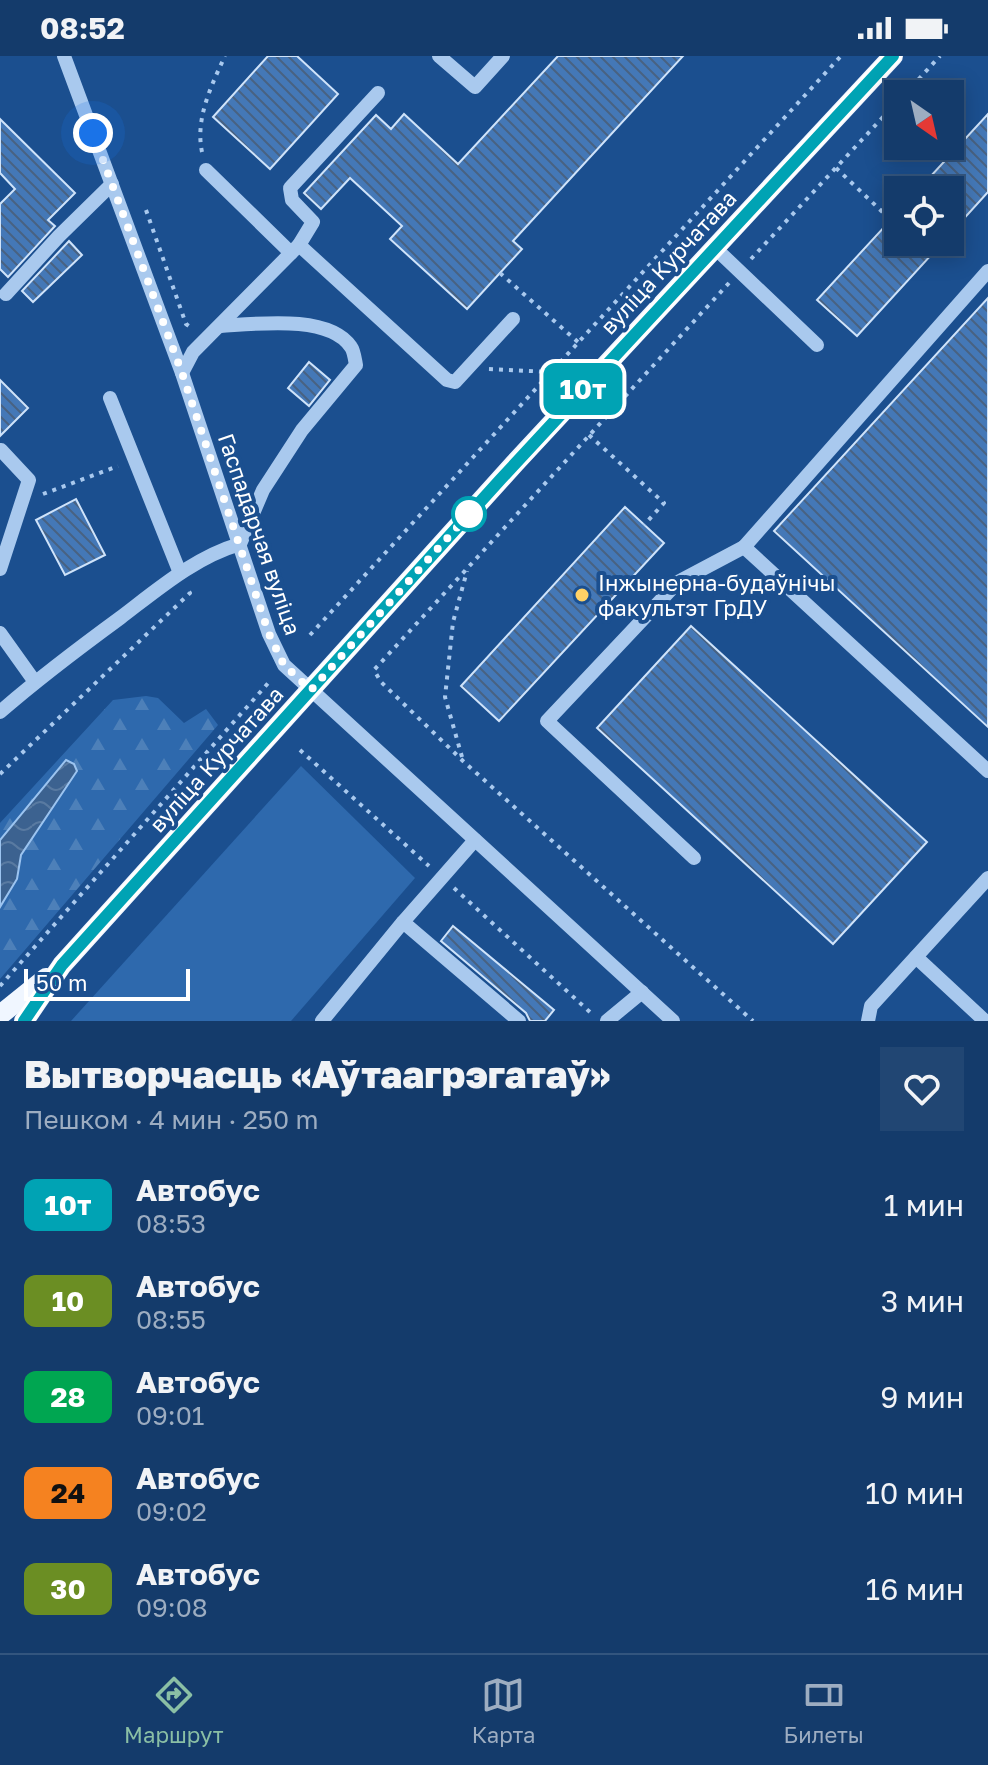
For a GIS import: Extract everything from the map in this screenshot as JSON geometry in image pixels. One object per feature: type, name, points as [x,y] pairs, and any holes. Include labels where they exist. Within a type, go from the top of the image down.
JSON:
[{"type":"main road","name":"вуліца Курчатава","points":[[24,1021],[62,965],[714,247],[893,56]]},
{"type":"main road","name":"вуліца Курчатава","points":[[0,1015],[62,965]]},
{"type":"street","name":"Гаспадарчая вуліца","points":[[64,56],[182,373],[269,634],[284,665],[672,1020]]},
{"type":"street","points":[[439,56],[475,87],[503,56]]},
{"type":"street","points":[[182,373],[193,352],[295,249],[313,222],[292,200],[290,188],[378,93]]},
{"type":"street","points":[[206,170],[447,380],[455,382],[513,319]]},
{"type":"street","points":[[6,294],[112,184]]},
{"type":"street","points":[[714,247],[817,345]]},
{"type":"street","points":[[694,858],[547,721],[678,582],[744,547],[988,271]]},
{"type":"street","points":[[0,712],[180,573],[240,544],[263,490],[278,466],[302,430],[356,365],[351,347],[333,331],[300,324],[221,326]]},
{"type":"street","points":[[110,398],[180,573]]},
{"type":"street","points":[[0,569],[29,480],[1,450]]},
{"type":"street","points":[[744,547],[988,771]]},
{"type":"street","points":[[0,633],[35,682]]},
{"type":"street","points":[[322,1021],[475,840]]},
{"type":"street","points":[[868,1021],[871,1006],[988,878]]},
{"type":"street","points":[[403,922],[519,1021]]},
{"type":"street","points":[[916,957],[985,1021]]},
{"type":"street","points":[[607,1021],[642,992]]},
{"type":"path","points":[[206,170],[198,136],[208,93],[225,56]]},
{"type":"path","points":[[310,635],[841,56]]},
{"type":"path","points":[[918,80],[940,56]]},
{"type":"path","points":[[753,1021],[463,761],[381,682],[374,670],[884,116]]},
{"type":"path","points":[[836,168],[884,213]]},
{"type":"path","points":[[146,210],[186,324],[207,339]]},
{"type":"path","points":[[500,273],[578,342]]},
{"type":"path","points":[[468,368],[551,372]]},
{"type":"path","points":[[589,435],[664,503],[644,525]]},
{"type":"path","points":[[22,501],[135,460]]},
{"type":"path","points":[[463,761],[445,697],[453,622],[467,568]]},
{"type":"path","points":[[0,774],[190,593],[180,573]]},
{"type":"path","points":[[0,986],[270,681]]},
{"type":"green space","points":[[146,696],[158,698],[184,723],[206,709],[218,725],[0,979],[0,823],[113,700]]},
{"type":"green space","points":[[301,766],[415,878],[291,1021],[71,1021]]},
{"type":"water","points":[[66,760],[74,764],[77,771],[21,855],[17,879],[0,907],[0,840]]},
{"type":"building","points":[[268,56],[297,56],[338,94],[270,169],[213,117]]},
{"type":"building","points":[[558,56],[683,56],[513,241],[522,249],[467,309],[390,239],[402,226],[350,178],[321,209],[304,193],[376,115],[391,129],[404,114],[458,164]]},
{"type":"building","points":[[988,114],[988,192],[964,219],[964,176],[931,176],[946,160],[964,160],[964,140]]},
{"type":"building","points":[[0,119],[75,193],[48,220],[55,226],[8,277],[0,269],[0,204],[15,189],[0,173]]},
{"type":"building","points":[[884,227],[884,256],[930,256],[857,336],[817,300]]},
{"type":"building","points":[[69,241],[82,255],[33,302],[22,291]]},
{"type":"building","points":[[988,298],[988,727],[774,531]]},
{"type":"building","points":[[309,362],[330,380],[309,406],[288,388]]},
{"type":"building","points":[[0,380],[28,408],[0,436]]},
{"type":"building","points":[[76,499],[105,555],[65,575],[36,520]]},
{"type":"building","points":[[625,507],[664,543],[499,721],[461,686]]},
{"type":"building","points":[[691,626],[927,842],[833,944],[597,728]]},
{"type":"building","points":[[453,926],[554,1010],[545,1021],[530,1021],[526,1013],[441,941]]},
{"type":"bus line","name":"10т","points":[[24,1021],[62,965],[348,647],[893,56]]},
{"type":"place","name":"Інжынерна-будаўнічы факультэт ГрДУ","points":[[582,595]]},
{"type":"route","points":[[93,133],[182,373],[269,634],[284,665],[311,690],[469,514]]}]
